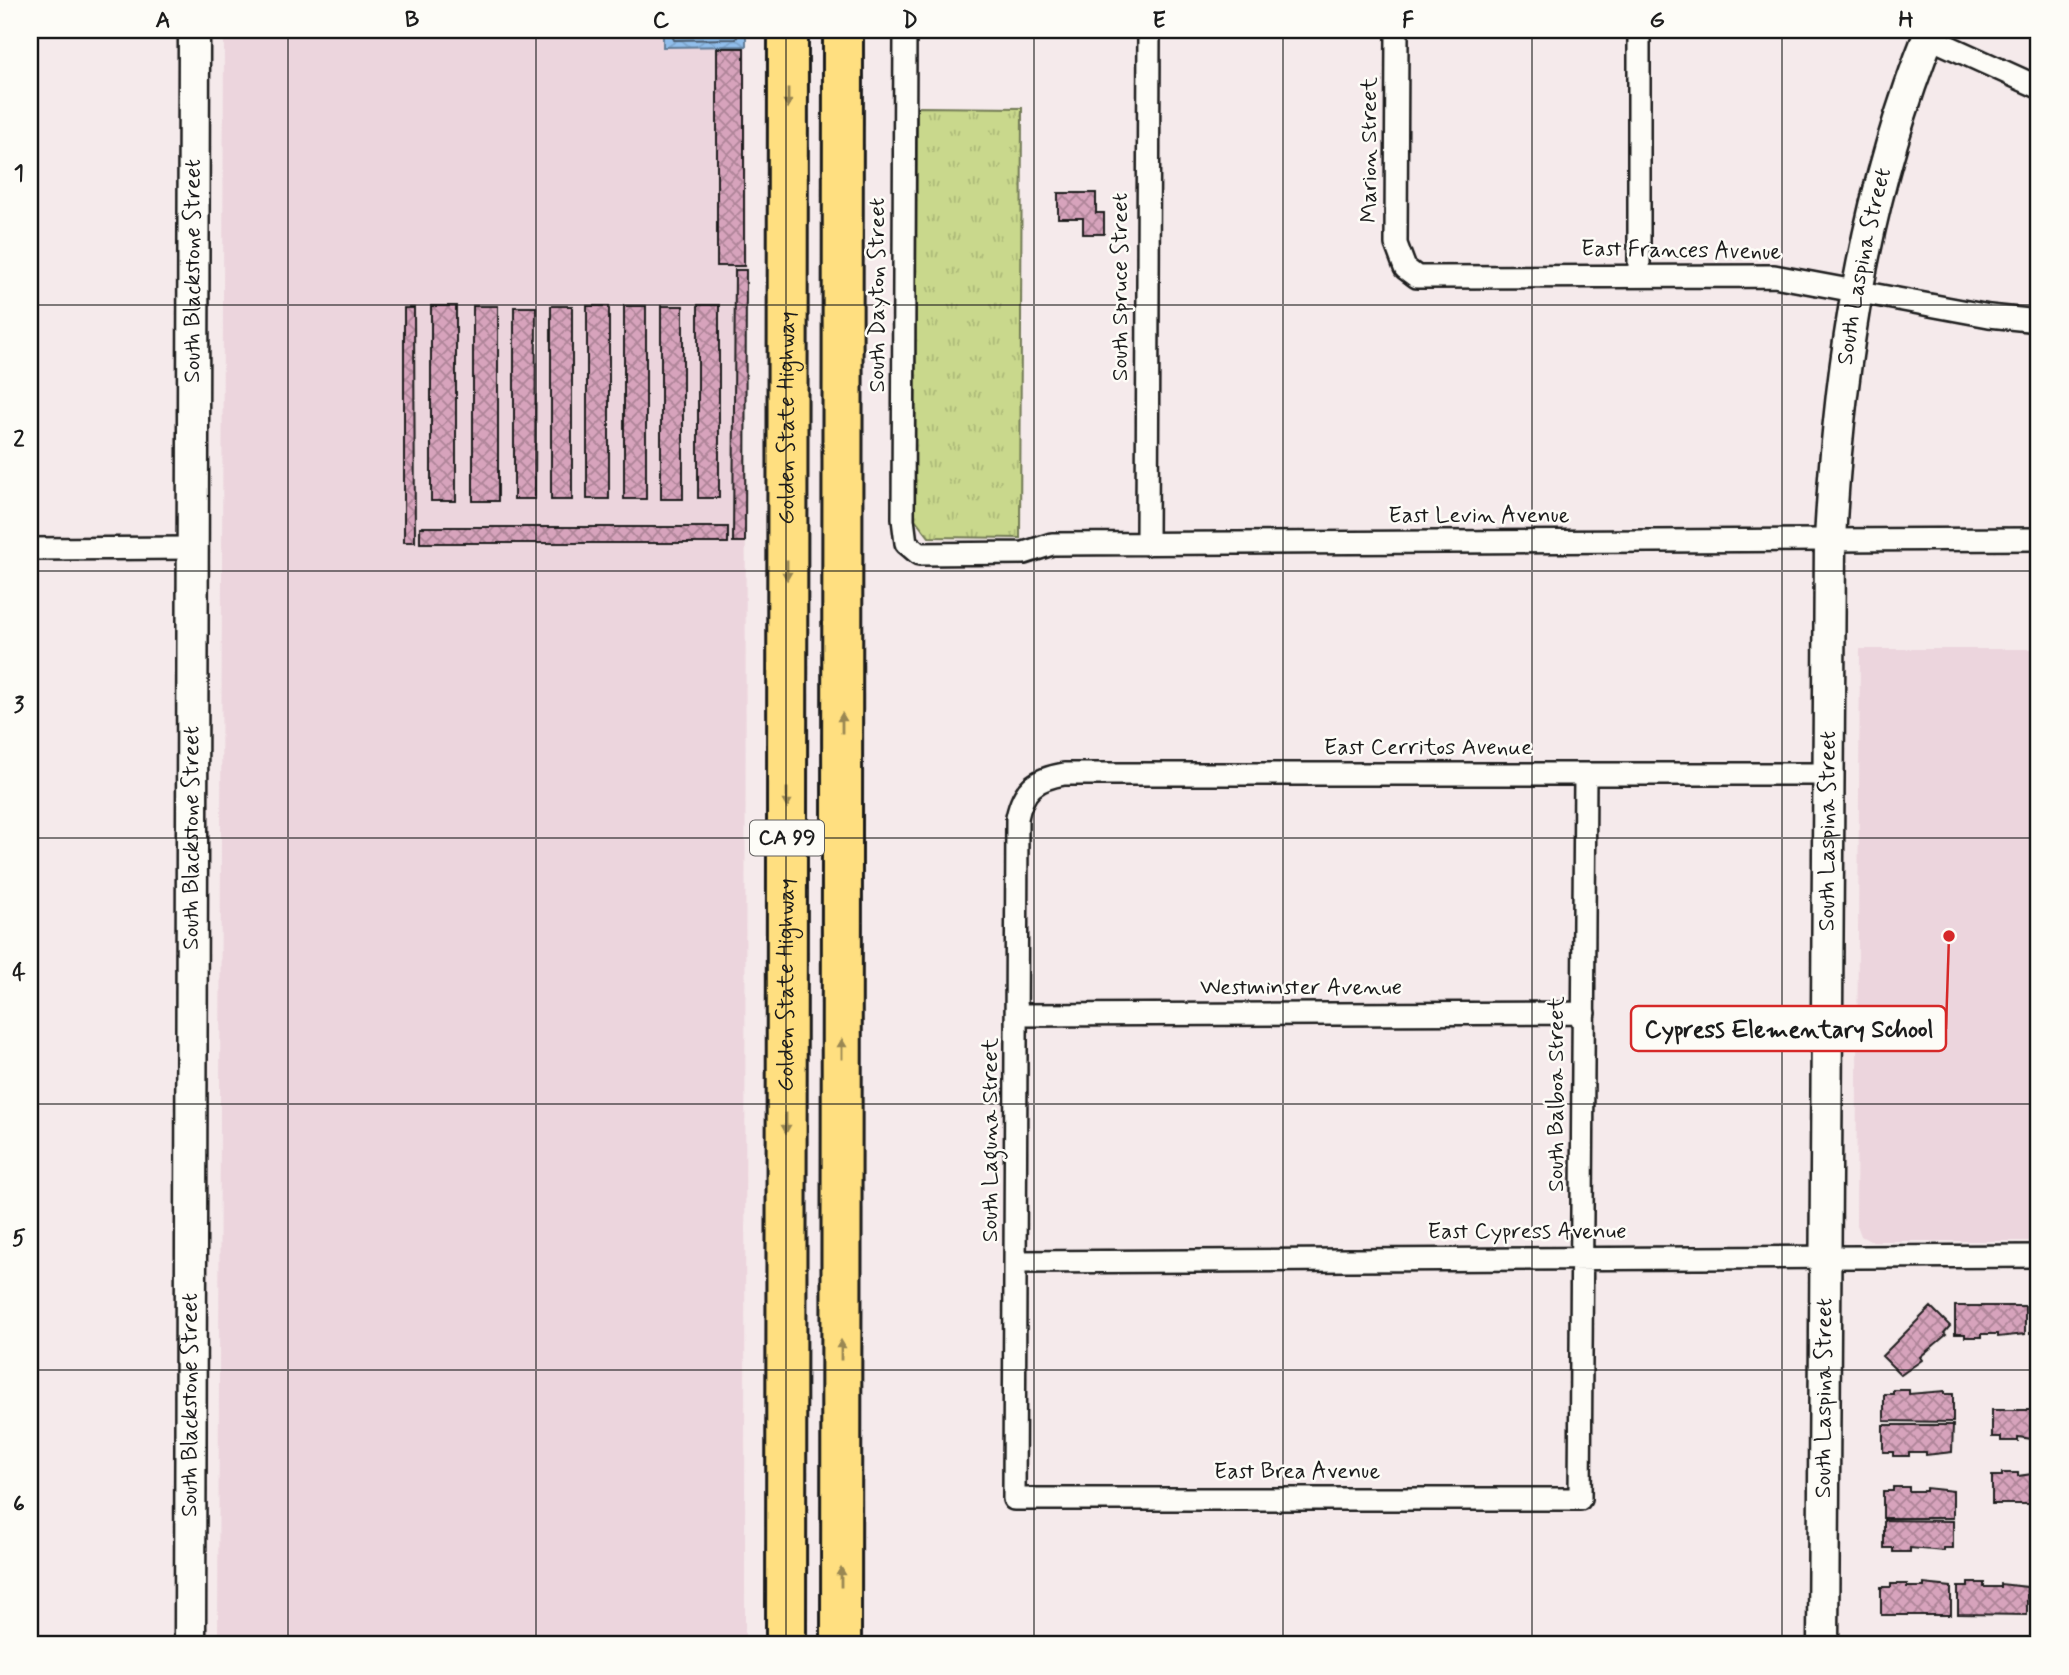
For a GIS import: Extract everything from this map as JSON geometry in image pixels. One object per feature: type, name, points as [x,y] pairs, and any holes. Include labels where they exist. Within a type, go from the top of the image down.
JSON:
[{"type":"highway","name":"Golden State Highway","points":[[786,1645],[788,30]]},
{"type":"highway","name":"CA 99","points":[[841,1645],[843,30]]},
{"type":"street","name":"South Blackstone Street","points":[[183,1644],[194,30]]},
{"type":"street","name":"South Dayton Street","points":[[905,30],[903,519],[906,543],[919,554]]},
{"type":"street","name":"South Spruce Street","points":[[1147,544],[1149,30]]},
{"type":"street","name":"Marion Street","points":[[1397,30],[1396,244],[1405,268]]},
{"type":"street","points":[[1639,30],[1639,274]]},
{"type":"street","points":[[1929,33],[2036,86]]},
{"type":"street","name":"South Laspina Street","points":[[1823,1645],[1830,540],[1839,408],[1855,290],[1881,175],[1929,33]]},
{"type":"street","name":"East Frances Avenue","points":[[1405,268],[1417,276],[1435,278],[1639,274],[1774,276],[1978,314],[2039,321]]},
{"type":"street","name":"East Levin Avenue","points":[[919,554],[1024,553],[1052,544],[2039,539]]},
{"type":"street","points":[[30,549],[192,548]]},
{"type":"street","name":"East Cerritos Avenue","points":[[1031,785],[1044,777],[1064,774],[1829,774]]},
{"type":"street","name":"South Balboa Street","points":[[1580,1499],[1585,774]]},
{"type":"street","name":"South Laguna Street","points":[[1014,1499],[1017,818],[1021,801],[1031,785]]},
{"type":"street","name":"Westminster Avenue","points":[[1018,1015],[1584,1013]]},
{"type":"street","name":"East Cypress Avenue","points":[[1016,1262],[2039,1256]]},
{"type":"street","name":"East Brea Avenue","points":[[1014,1499],[1580,1499]]},
{"type":"shaded area","points":[[224,30],[663,30],[664,47],[746,46],[745,1645],[218,1645]]},
{"type":"shaded area","points":[[1860,649],[2039,649],[2039,1241],[1870,1241],[1861,1236],[1856,1222]]},
{"type":"green space","points":[[917,107],[1022,108],[1020,538],[929,537],[915,519]]},
{"type":"water","points":[[663,30],[746,30],[746,46],[663,47]]},
{"type":"water","points":[[1860,1641],[2039,1641],[2039,1645],[1860,1645]]},
{"type":"water","points":[[1793,1642],[1793,1645],[1198,1645]]},
{"type":"building","points":[[717,48],[744,48],[744,266],[717,266]]},
{"type":"building","points":[[1058,193],[1096,193],[1096,213],[1104,213],[1104,234],[1083,234],[1083,218],[1058,218]]},
{"type":"building","points":[[735,270],[746,270],[745,542],[733,542]]},
{"type":"building","points":[[698,305],[719,305],[719,498],[698,498]]},
{"type":"building","points":[[431,306],[456,306],[456,501],[431,501]]},
{"type":"building","points":[[473,306],[498,306],[498,501],[473,501]]},
{"type":"building","points":[[551,306],[572,306],[572,500],[551,500]]},
{"type":"building","points":[[587,306],[609,306],[609,499],[587,499]]},
{"type":"building","points":[[624,306],[646,306],[646,499],[624,499]]},
{"type":"building","points":[[661,306],[683,306],[683,499],[661,499]]},
{"type":"building","points":[[514,307],[536,307],[535,499],[514,499]]},
{"type":"building","points":[[404,308],[414,308],[415,542],[404,542]]},
{"type":"building","points":[[420,527],[728,527],[728,543],[420,543]]},
{"type":"building","points":[[1955,1306],[2025,1306],[2025,1334],[1998,1337],[1998,1334],[1981,1334],[1981,1337],[1965,1337],[1965,1334],[1955,1334]]},
{"type":"building","points":[[2031,1306],[2039,1306],[2039,1333],[2030,1333]]},
{"type":"building","points":[[1931,1307],[1950,1326],[1944,1333],[1946,1335],[1920,1357],[1922,1360],[1901,1375],[1882,1356]]},
{"type":"building","points":[[1893,1390],[1909,1390],[1909,1394],[1944,1391],[1944,1394],[1953,1394],[1953,1422],[1884,1421],[1884,1394],[1893,1394]]},
{"type":"building","points":[[1992,1410],[2039,1410],[2039,1440],[2018,1437],[2018,1441],[2001,1441],[2001,1437],[1992,1437]]},
{"type":"building","points":[[1883,1425],[1953,1425],[1952,1452],[1926,1455],[1926,1452],[1909,1452],[1909,1456],[1893,1456],[1893,1452],[1883,1452]]},
{"type":"building","points":[[2002,1473],[2018,1473],[2018,1476],[2039,1473],[2039,1504],[1992,1504],[1992,1476],[2002,1476]]},
{"type":"building","points":[[1893,1487],[1909,1487],[1909,1491],[1926,1491],[1926,1488],[1953,1491],[1953,1518],[1883,1518],[1883,1491],[1893,1491]]},
{"type":"building","points":[[1884,1520],[1953,1521],[1953,1548],[1944,1548],[1944,1551],[1910,1548],[1910,1552],[1893,1552],[1893,1548],[1884,1548]]},
{"type":"building","points":[[1968,1583],[1984,1583],[1984,1587],[2001,1587],[2001,1584],[2027,1587],[2027,1615],[1958,1614],[1958,1587],[1968,1587]]},
{"type":"building","points":[[1891,1584],[1907,1584],[1907,1587],[1924,1587],[1924,1584],[1951,1587],[1951,1615],[1881,1615],[1881,1587],[1891,1587]]},
{"type":"building","points":[[2034,1587],[2039,1587],[2039,1615],[2034,1615]]},
{"type":"place","name":"Cypress Elementary School","points":[[1949,936]]}]
